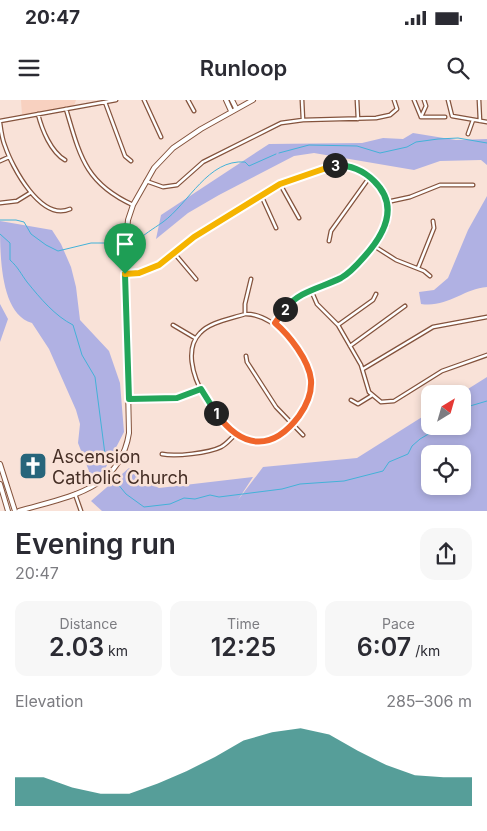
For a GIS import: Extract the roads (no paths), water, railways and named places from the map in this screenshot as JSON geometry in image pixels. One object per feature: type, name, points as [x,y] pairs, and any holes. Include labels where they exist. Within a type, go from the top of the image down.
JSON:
[{"type":"main road","points":[[226,100],[232,111]]},
{"type":"main road","points":[[232,100],[236,108]]},
{"type":"main road","points":[[19,511],[96,486],[108,477],[126,451],[129,433],[129,399],[125,274],[126,237],[133,205],[154,168],[173,148],[236,108],[253,100]]},
{"type":"main road","points":[[129,399],[177,398],[201,389]]},
{"type":"main road","points":[[0,464],[15,511]]},
{"type":"main road","points":[[0,484],[8,511]]},
{"type":"street","points":[[70,209],[64,212],[56,211],[41,203],[30,193],[9,156],[0,122],[116,100]]},
{"type":"street","points":[[144,100],[161,138]]},
{"type":"street","points":[[188,100],[194,111]]},
{"type":"street","points":[[302,100],[303,120]]},
{"type":"street","points":[[357,100],[358,119]]},
{"type":"street","points":[[145,181],[163,187],[177,185],[203,162],[281,123],[303,120],[382,118],[397,109],[394,100]]},
{"type":"street","points":[[414,100],[420,117]]},
{"type":"street","points":[[420,117],[426,106],[424,100]]},
{"type":"street","points":[[448,100],[451,116],[487,122]]},
{"type":"street","points":[[479,100],[480,122]]},
{"type":"street","points":[[105,102],[125,156],[132,161]]},
{"type":"street","points":[[66,109],[85,165],[93,178],[112,195],[133,205]]},
{"type":"street","points":[[38,114],[48,140],[60,157],[66,160]]},
{"type":"street","points":[[420,117],[445,117]]},
{"type":"street","points":[[468,134],[473,120]]},
{"type":"street","points":[[0,161],[9,156]]},
{"type":"street","points":[[125,274],[149,271],[194,237],[280,184],[334,166],[356,168],[370,177],[382,190],[387,202],[387,224],[374,246],[349,272],[292,300],[275,323]]},
{"type":"street","points":[[329,241],[330,231],[370,177]]},
{"type":"street","points":[[280,184],[299,218]]},
{"type":"street","points":[[387,202],[410,197],[440,185],[473,185]]},
{"type":"street","points":[[0,203],[17,201],[30,193]]},
{"type":"street","points":[[261,195],[276,228]]},
{"type":"street","points":[[418,268],[434,228],[433,221]]},
{"type":"street","points":[[374,246],[396,260],[418,268],[430,276]]},
{"type":"street","points":[[174,253],[196,279]]},
{"type":"street","points":[[245,314],[244,304],[251,279]]},
{"type":"street","points":[[311,290],[317,304],[338,325],[350,346],[362,369],[366,386],[371,396],[381,402],[394,401],[442,371],[487,355]]},
{"type":"street","points":[[338,325],[374,300],[376,294]]},
{"type":"street","points":[[350,346],[405,306]]},
{"type":"street","points":[[245,314],[259,315],[275,323],[305,361],[311,380],[308,403],[292,425],[278,436],[265,442],[250,441],[236,434],[220,419],[201,389],[190,362],[191,349],[195,338],[209,326],[245,314]]},
{"type":"street","points":[[362,369],[433,327],[487,317]]},
{"type":"street","points":[[174,325],[195,338]]},
{"type":"street","points":[[246,356],[246,362],[270,398],[292,425],[303,435]]},
{"type":"street","points":[[351,400],[358,404],[371,396]]},
{"type":"street","points":[[162,454],[171,456],[222,447],[236,434]]},
{"type":"street","points":[[75,494],[81,511]]},
{"type":"waterway","points":[[279,153],[309,145],[357,146],[380,153],[407,147],[416,142],[438,139],[458,138],[487,143]]},
{"type":"waterway","points":[[135,243],[172,214],[200,184],[220,167],[232,163],[245,162],[249,166],[276,154]]},
{"type":"waterway","points":[[0,220],[24,222],[31,234],[58,251],[91,243],[119,243]]},
{"type":"waterway","points":[[0,234],[10,243],[10,260],[27,282],[54,312],[73,325],[82,355],[95,377],[106,462]]},
{"type":"waterway","points":[[471,406],[487,401]]},
{"type":"waterway","points":[[117,483],[126,494],[144,507],[170,504],[184,498],[195,499],[210,495],[219,497],[282,489],[300,484],[344,481],[383,471],[389,462],[408,454],[412,446],[427,435]]},
{"type":"place","name":"Ascension Catholic Church","points":[[33,466]]}]
